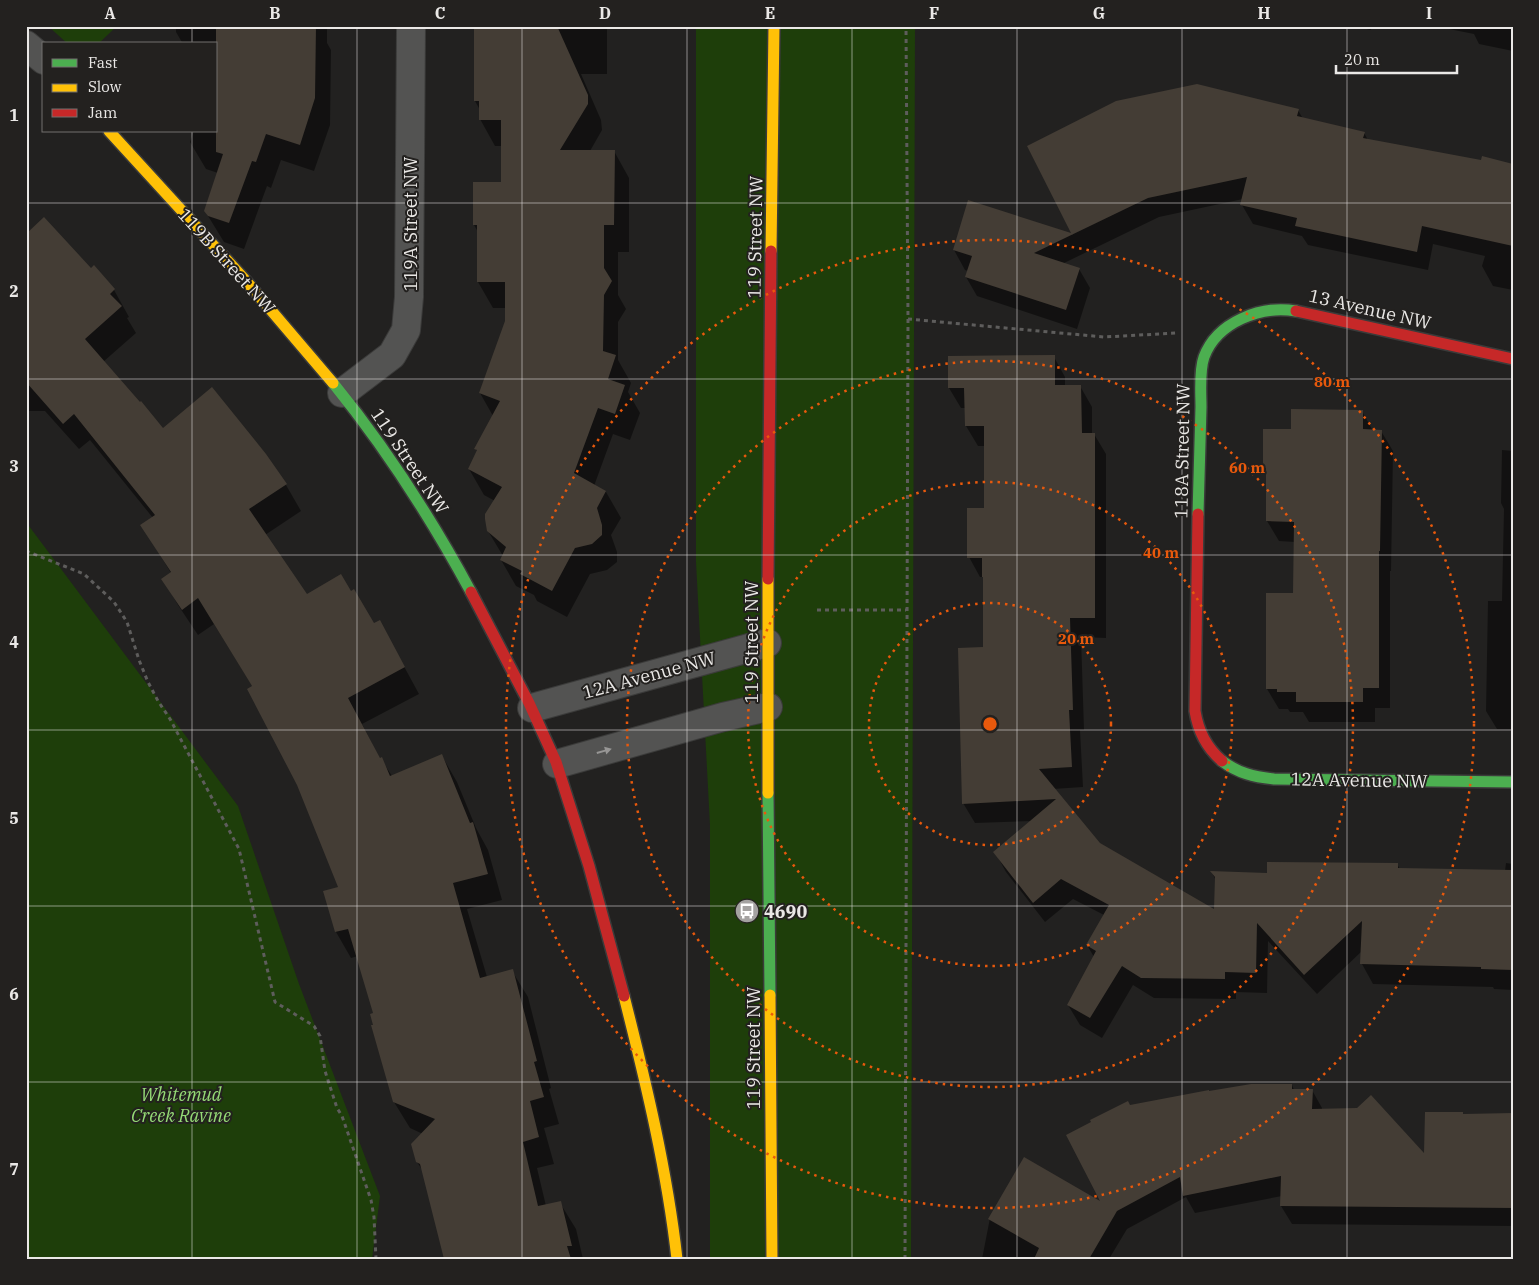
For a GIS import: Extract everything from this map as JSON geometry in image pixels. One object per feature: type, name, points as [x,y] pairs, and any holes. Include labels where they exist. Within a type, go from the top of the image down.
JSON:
[{"type":"street","name":"119A Street NW","points":[[342,393],[392,355],[406,330],[409,297],[411,26]]},
{"type":"street","name":"119 Street NW","points":[[772,1259],[767,642],[774,26]]},
{"type":"street","points":[[26,45],[42,58]]},
{"type":"street","name":"119B Street NW","points":[[110,132],[281,320],[342,393]]},
{"type":"street","name":"13 Avenue NW","points":[[1222,330],[1240,320],[1280,309],[1299,311],[1513,359]]},
{"type":"street","name":"118A Street NW","points":[[1212,754],[1202,738],[1196,716],[1195,696],[1200,394],[1204,358],[1211,343],[1222,330]]},
{"type":"street","name":"119 Street NW","points":[[342,393],[399,472],[438,533],[476,600],[532,708],[557,764],[603,909],[614,952],[661,1150],[670,1200],[677,1259]]},
{"type":"street","name":"12A Avenue NW","points":[[532,708],[767,642]]},
{"type":"street","points":[[557,764],[768,706]]},
{"type":"street","name":"12A Avenue NW","points":[[1212,754],[1230,767],[1249,775],[1274,779],[1513,782]]},
{"type":"path","points":[[905,1259],[908,319],[906,26]]},
{"type":"path","points":[[908,319],[1104,337],[1222,330]]},
{"type":"path","points":[[26,551],[84,574],[114,602],[127,622],[148,682],[170,719],[239,849],[275,1002],[314,1026],[320,1036],[325,1071],[371,1200],[374,1217],[376,1259]]},
{"type":"path","points":[[817,610],[906,610]]},
{"type":"green space","points":[[48,26],[117,26],[100,42],[66,42]]},
{"type":"green space","points":[[696,26],[915,26],[911,1259],[710,1259],[710,825],[696,562]]},
{"type":"green space","name":"Whitemud Creek Ravine","points":[[26,522],[238,806],[299,984],[380,1196],[372,1259],[26,1259]]},
{"type":"building","points":[[216,26],[316,26],[315,98],[300,145],[266,134],[256,162],[252,161],[229,223],[208,216],[204,211],[223,154],[216,152],[216,132],[218,132],[218,42],[216,42]]},
{"type":"building","points":[[474,26],[557,26],[588,95],[588,104],[560,150],[615,150],[614,225],[604,225],[604,268],[612,281],[604,295],[603,351],[616,355],[608,379],[625,385],[615,414],[598,408],[574,473],[606,491],[597,508],[602,525],[602,535],[592,544],[575,548],[552,591],[520,574],[522,571],[500,560],[506,547],[487,531],[485,514],[502,487],[468,469],[477,450],[474,449],[500,401],[479,393],[505,321],[505,282],[477,282],[477,225],[473,225],[473,182],[501,182],[501,120],[479,120],[479,101],[474,101]]},
{"type":"building","points":[[1197,84],[1299,109],[1297,116],[1365,132],[1363,138],[1481,160],[1482,156],[1513,164],[1513,246],[1422,226],[1417,252],[1295,226],[1297,218],[1240,205],[1247,177],[1148,198],[1034,253],[1080,268],[1066,310],[965,277],[972,256],[953,250],[968,200],[1071,233],[1027,146],[1116,101]]},
{"type":"building","points":[[44,217],[91,268],[94,265],[115,289],[110,294],[122,306],[85,339],[163,428],[212,387],[266,454],[287,484],[249,509],[307,594],[341,574],[351,591],[354,589],[374,623],[380,620],[405,667],[348,698],[380,758],[382,757],[390,776],[442,754],[470,823],[473,822],[488,874],[453,883],[480,978],[513,969],[537,1061],[534,1062],[544,1097],[530,1101],[539,1137],[523,1142],[538,1206],[561,1201],[572,1246],[567,1246],[571,1259],[444,1259],[420,1164],[416,1162],[411,1144],[435,1119],[393,1102],[371,1025],[373,1025],[370,1014],[373,1013],[348,929],[335,932],[323,891],[338,887],[297,785],[247,689],[252,686],[198,598],[182,610],[161,579],[171,572],[140,525],[155,515],[74,414],[63,424],[26,382],[26,234]]},
{"type":"building","points":[[1055,355],[1055,385],[1081,385],[1082,433],[1095,433],[1095,618],[1070,618],[1073,710],[1069,710],[1072,767],[1039,769],[1100,843],[1214,909],[1215,877],[1210,871],[1267,873],[1267,862],[1398,863],[1398,868],[1513,870],[1513,970],[1481,969],[1481,967],[1360,964],[1362,921],[1304,975],[1257,923],[1256,973],[1225,972],[1225,979],[1141,978],[1122,966],[1090,1018],[1067,1005],[1096,951],[1086,945],[1109,905],[1061,879],[1033,903],[993,852],[1056,799],[962,804],[958,648],[983,647],[982,558],[967,558],[967,508],[984,508],[984,426],[965,426],[964,388],[948,388],[948,356]]},
{"type":"building","points":[[1291,409],[1363,410],[1363,429],[1382,430],[1379,551],[1379,688],[1363,688],[1363,702],[1296,702],[1296,692],[1277,692],[1277,689],[1266,689],[1266,593],[1293,593],[1294,522],[1266,521],[1266,468],[1263,468],[1263,429],[1291,429]]},
{"type":"building","points":[[1251,1084],[1292,1084],[1292,1089],[1313,1089],[1312,1109],[1357,1108],[1371,1095],[1424,1153],[1425,1112],[1463,1112],[1463,1114],[1513,1113],[1513,1208],[1280,1206],[1281,1176],[1183,1196],[1180,1177],[1117,1211],[1089,1259],[1034,1259],[1039,1248],[988,1219],[1024,1157],[1100,1201],[1066,1135],[1091,1122],[1090,1120],[1128,1101],[1130,1105]]},
{"type":"traffic: fast","points":[[1198,514],[1201,375],[1204,357],[1210,345],[1230,325],[1255,314],[1269,311],[1296,311]]},
{"type":"traffic: fast","points":[[333,383],[407,484],[471,592]]},
{"type":"traffic: fast","points":[[1222,761],[1246,774],[1274,779],[1513,782]]},
{"type":"traffic: fast","points":[[768,793],[770,995]]},
{"type":"traffic: slow","points":[[771,251],[774,26]]},
{"type":"traffic: slow","points":[[110,132],[247,282],[333,383]]},
{"type":"traffic: slow","points":[[768,579],[768,793]]},
{"type":"traffic: slow","points":[[770,995],[772,1259]]},
{"type":"traffic: slow","points":[[624,996],[662,1160],[677,1259]]},
{"type":"traffic: jam","points":[[768,579],[771,251]]},
{"type":"traffic: jam","points":[[1296,311],[1513,359]]},
{"type":"traffic: jam","points":[[1198,514],[1195,711],[1204,739],[1222,761]]},
{"type":"traffic: jam","points":[[471,592],[529,703],[556,762],[589,866],[624,996]]},
{"type":"place","name":"4690","points":[[747,911]]}]
